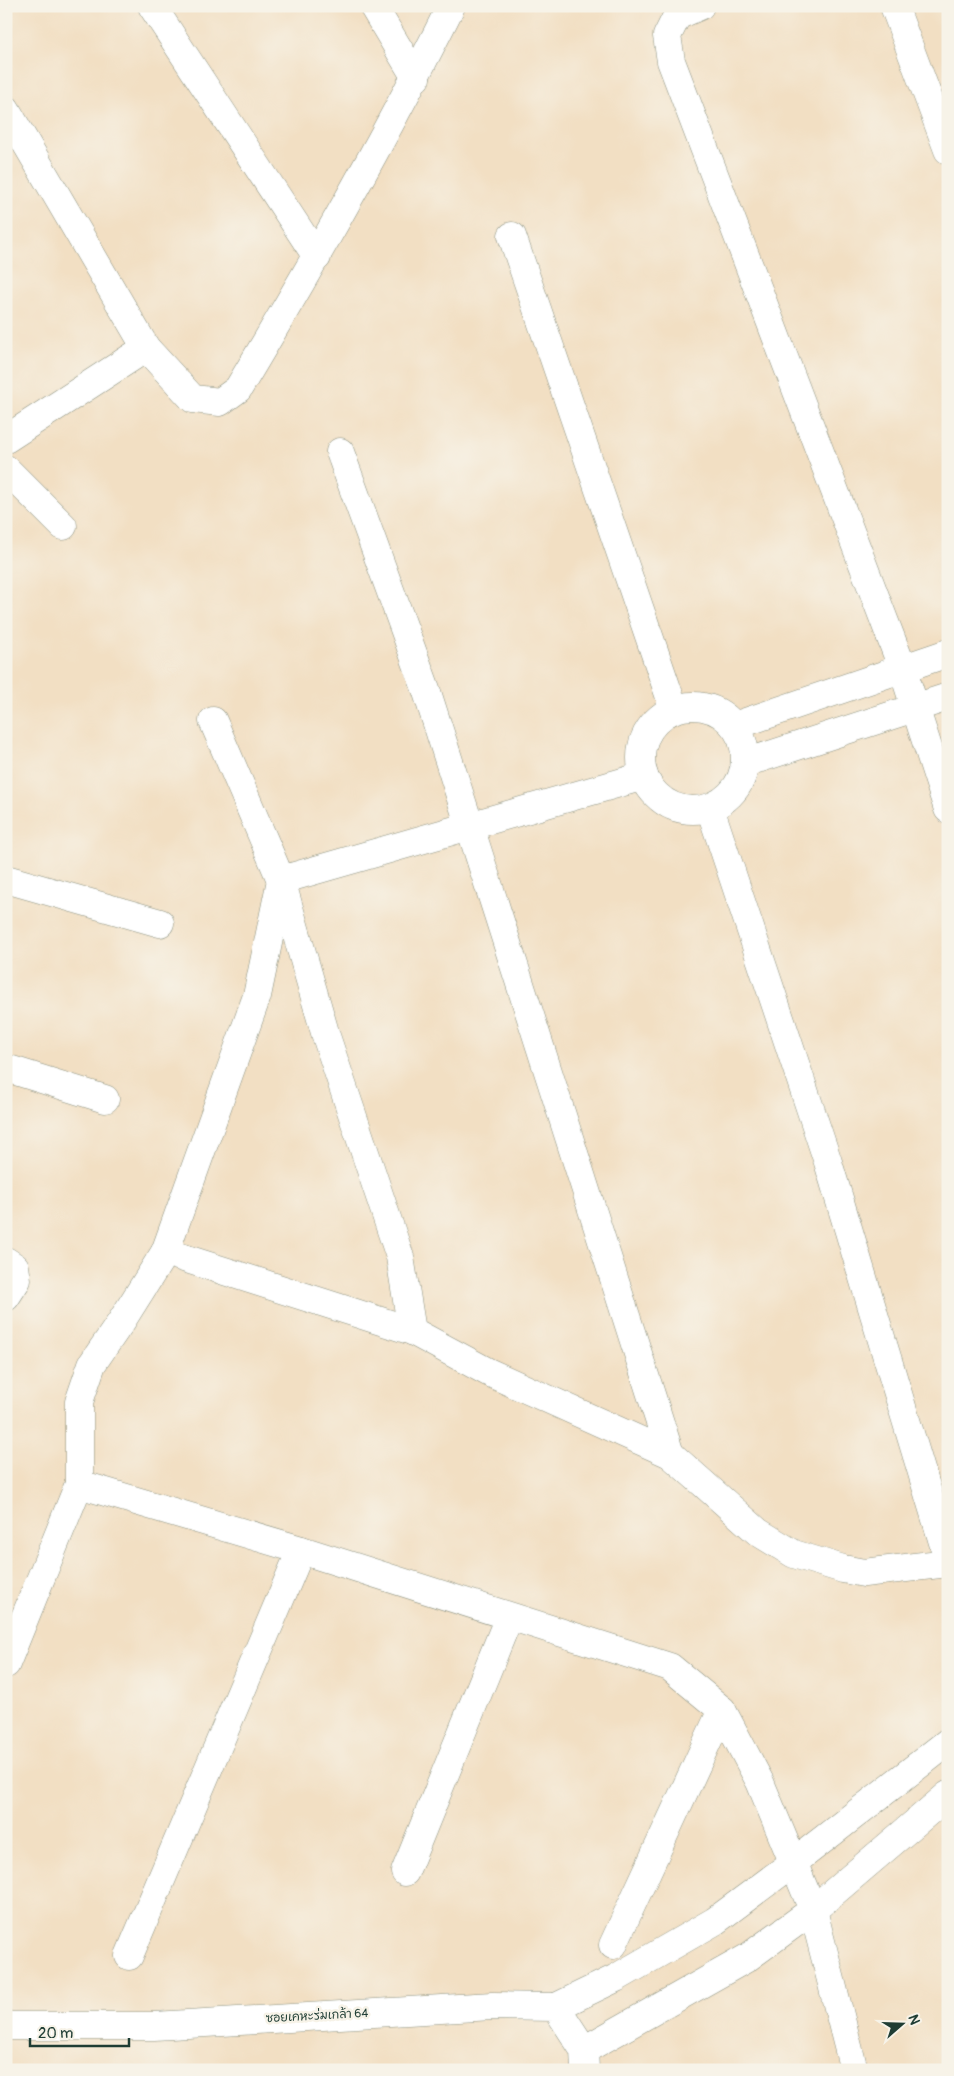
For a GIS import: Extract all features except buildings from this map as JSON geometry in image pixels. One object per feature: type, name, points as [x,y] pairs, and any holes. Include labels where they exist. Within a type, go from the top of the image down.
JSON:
[{"type":"street","points":[[152,6],[317,257]]},
{"type":"street","points":[[374,6],[416,78]]},
{"type":"street","points":[[6,108],[146,348],[193,399],[220,402],[238,389],[317,257],[416,78],[451,6]]},
{"type":"street","points":[[700,6],[677,16],[668,36],[671,61],[902,667],[948,808]]},
{"type":"street","points":[[894,6],[948,150]]},
{"type":"street","points":[[512,236],[674,709]]},
{"type":"street","points":[[6,439],[146,348]]},
{"type":"street","points":[[340,452],[426,689],[670,1454]]},
{"type":"street","points":[[6,468],[63,526]]},
{"type":"street","points":[[734,726],[902,667],[948,653]]},
{"type":"street","points":[[746,763],[948,697]]},
{"type":"street","points":[[696,706],[717,711],[734,726],[742,740],[746,763],[740,783],[727,799],[710,808],[690,810],[670,806],[654,793],[644,776],[641,756],[646,736],[657,720],[674,709],[696,706]]},
{"type":"street","points":[[213,721],[281,880],[326,1036],[400,1257],[412,1331]]},
{"type":"street","points":[[281,880],[644,776]]},
{"type":"street","points":[[165,1252],[412,1331],[488,1372],[670,1454],[758,1532],[794,1554],[843,1569],[864,1573],[948,1561],[828,1162],[710,808]]},
{"type":"street","points":[[6,879],[160,923]]},
{"type":"street","points":[[6,1664],[79,1484],[79,1402],[92,1364],[165,1252],[257,996],[281,880]]},
{"type":"street","points":[[6,1068],[105,1099]]},
{"type":"street","points":[[6,1261],[14,1267],[17,1280],[6,1297]]},
{"type":"street","points":[[79,1484],[301,1550],[670,1667],[722,1710],[760,1782],[813,1910],[854,2070]]},
{"type":"street","points":[[129,1956],[301,1550]]},
{"type":"street","points":[[405,1872],[510,1617]]},
{"type":"street","points":[[613,1945],[722,1710]]},
{"type":"street","points":[[948,1742],[793,1863],[715,1921],[616,1978],[556,2008],[585,2060],[747,1958],[813,1910],[948,1795]]},
{"type":"street","name":"ซอยเคหะร่มเกล้า 64","points":[[6,2026],[154,2026],[492,2006],[556,2008]]}]
